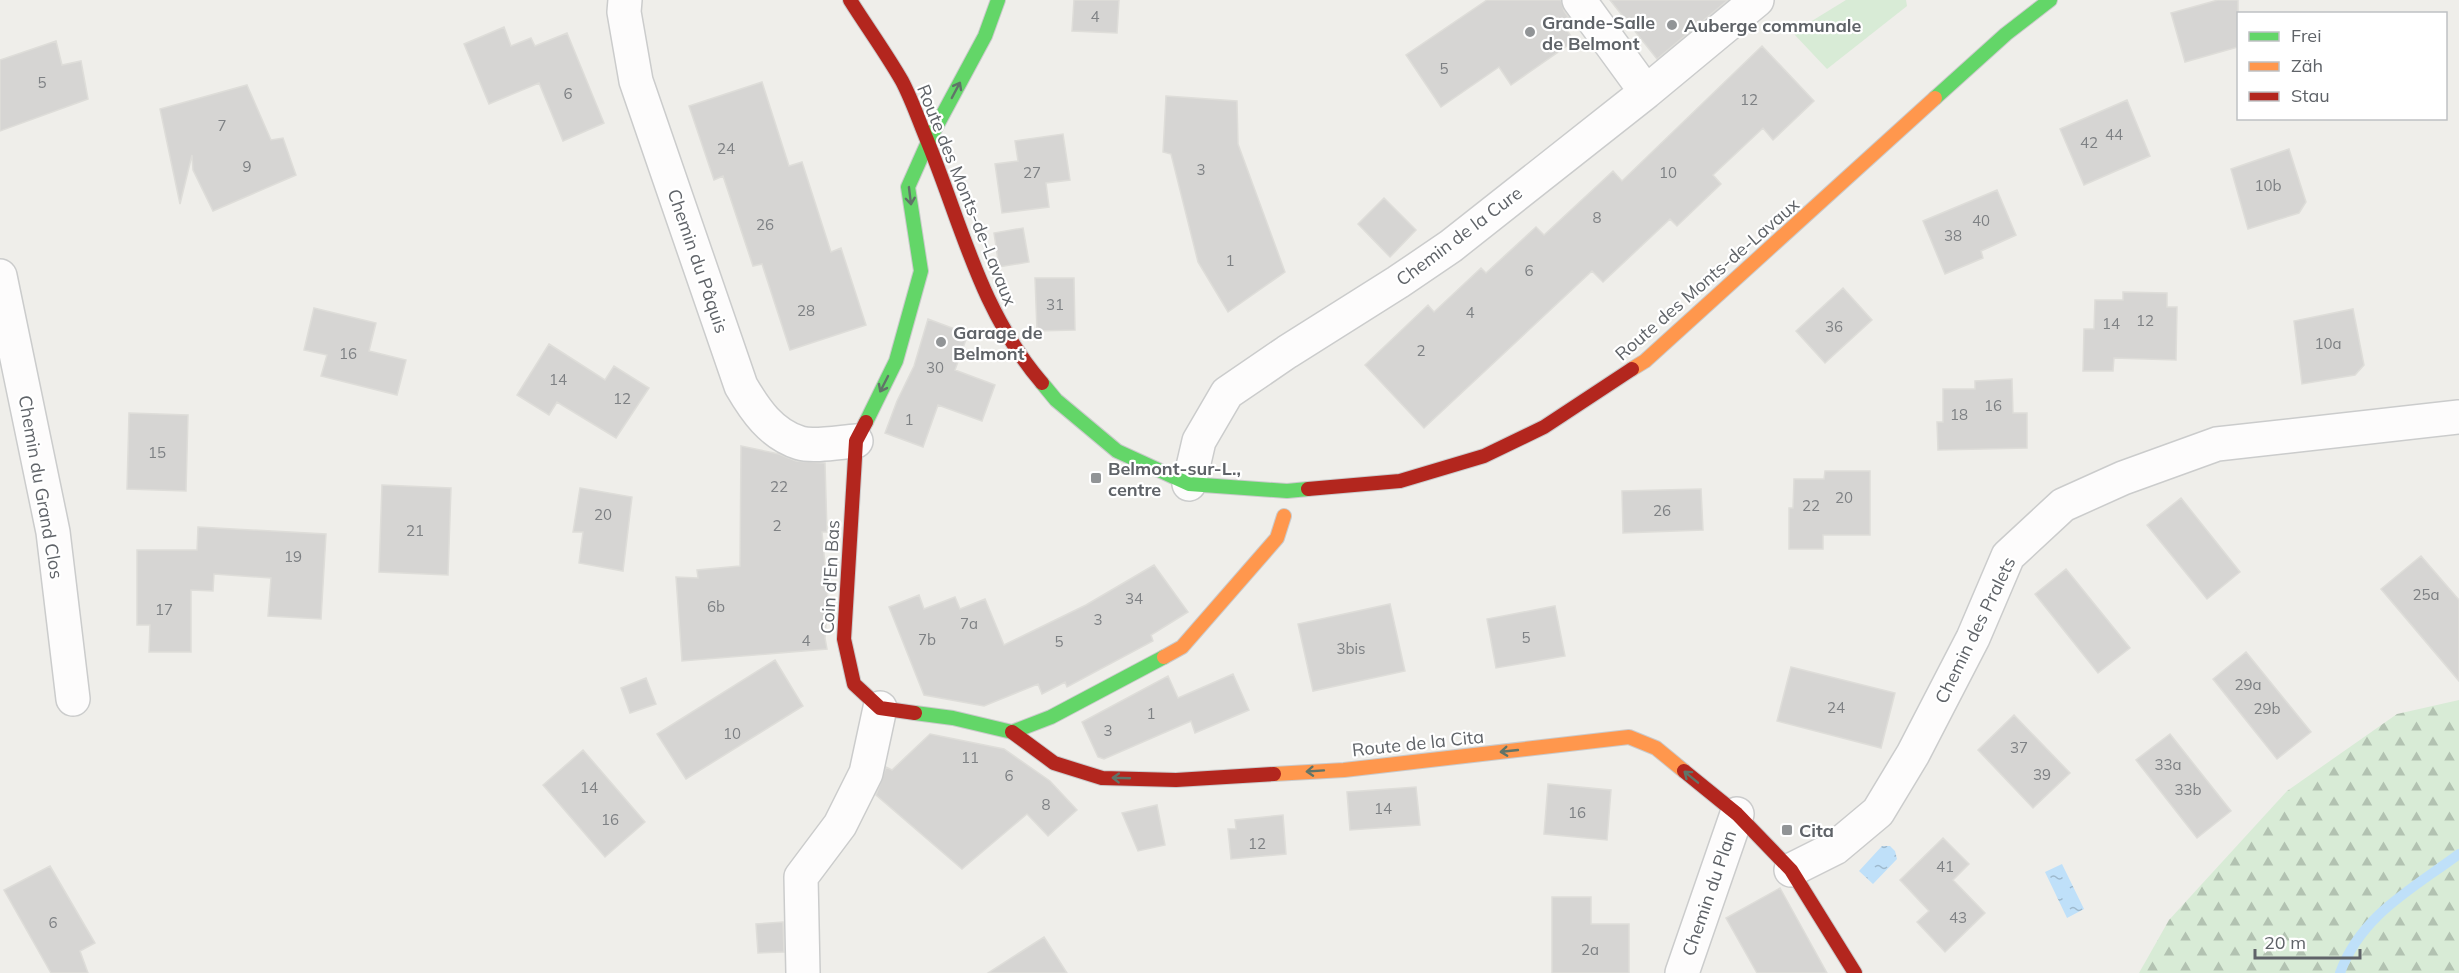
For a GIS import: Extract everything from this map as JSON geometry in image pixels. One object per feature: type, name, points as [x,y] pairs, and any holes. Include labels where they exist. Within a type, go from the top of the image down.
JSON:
[{"type":"street","name":"Chemin du Pâquis","points":[[625,0],[624,12],[636,81],[741,386],[755,410],[771,427],[801,443],[856,441]]},
{"type":"street","name":"Route des Monts-de-Lavaux","points":[[850,0],[874,34],[902,82],[928,142],[967,252],[997,317],[1022,360],[1056,400],[1117,451],[1188,484],[1287,490],[1400,481],[1484,456],[1544,427],[1645,361],[2006,34],[2050,0]]},
{"type":"street","name":"Coin d'En Bas","points":[[880,708],[855,684],[844,639],[856,441],[896,361],[921,271],[908,187],[928,142],[985,36],[998,0]]},
{"type":"street","points":[[1579,0],[1646,92]]},
{"type":"street","name":"Chemin de la Cure","points":[[1188,484],[1199,441],[1227,393],[1451,246],[1646,92],[1754,1]]},
{"type":"street","name":"Chemin du Grand Clos","points":[[0,276],[53,531],[73,699]]},
{"type":"street","name":"Chemin des Pralets","points":[[1791,870],[1835,848],[1878,812],[1913,754],[1967,649],[2008,556],[2063,505],[2123,478],[2217,444],[2459,417]]},
{"type":"street","points":[[804,973],[801,877],[840,825],[866,773],[880,708],[953,718],[1012,732],[1051,717],[1182,647],[1277,538],[1284,516]]},
{"type":"street","name":"Route de la Cita","points":[[1012,732],[1054,763],[1102,778],[1176,780],[1344,770],[1629,737],[1656,748],[1737,814],[1791,870],[1855,973]]},
{"type":"street","name":"Chemin du Plan","points":[[1682,973],[1737,814]]},
{"type":"green space","points":[[1846,0],[1906,0],[1907,6],[1827,69],[1794,34]]},
{"type":"green space","points":[[2459,700],[2459,973],[2139,973],[2169,920],[2287,791],[2397,714]]},
{"type":"water","points":[[1882,846],[1890,846],[1895,851],[1897,859],[1873,884],[1859,871]]},
{"type":"water","points":[[2062,864],[2084,909],[2067,918],[2045,872]]},
{"type":"building","points":[[1074,0],[1119,0],[1117,33],[1072,31]]},
{"type":"building","points":[[1487,0],[1561,0],[1564,11],[1570,19],[1563,24],[1574,41],[1511,85],[1499,67],[1441,107],[1406,55]]},
{"type":"building","name":"Auberge communale","points":[[1610,0],[1728,0],[1657,59]]},
{"type":"building","points":[[2218,0],[2238,0],[2237,47],[2185,62],[2171,13]]},
{"type":"building","points":[[504,27],[511,46],[531,38],[535,46],[567,33],[604,123],[563,141],[539,83],[489,104],[464,44]]},
{"type":"building","points":[[56,41],[62,65],[81,61],[88,99],[0,131],[0,60]]},
{"type":"building","points":[[1762,46],[1814,101],[1773,140],[1763,128],[1713,175],[1721,184],[1677,226],[1670,219],[1603,282],[1592,271],[1424,428],[1365,365],[1428,305],[1434,312],[1481,268],[1486,273],[1536,227],[1544,235],[1613,171],[1622,181]]},
{"type":"building","points":[[762,82],[789,166],[802,162],[831,252],[841,248],[866,325],[790,350],[762,264],[753,266],[723,176],[714,180],[689,106]]},
{"type":"building","points":[[247,85],[271,140],[283,138],[296,175],[213,211],[193,170],[192,155],[180,204],[160,109]]},
{"type":"building","points":[[1166,96],[1237,101],[1238,144],[1285,272],[1228,312],[1198,262],[1171,154],[1163,152]]},
{"type":"building","points":[[2127,100],[2150,156],[2084,185],[2060,129]]},
{"type":"building","points":[[1063,134],[1070,180],[1046,183],[1049,207],[1002,213],[995,164],[1018,161],[1015,141]]},
{"type":"building","points":[[2289,149],[2306,202],[2299,213],[2248,229],[2231,169]]},
{"type":"building","points":[[1997,190],[2016,235],[1981,251],[1983,258],[1945,274],[1923,221]]},
{"type":"building","points":[[1384,198],[1416,230],[1390,257],[1358,224]]},
{"type":"building","points":[[1023,228],[1029,262],[999,267],[994,233]]},
{"type":"building","points":[[1035,278],[1074,278],[1075,330],[1037,331]]},
{"type":"building","points":[[1843,288],[1872,320],[1825,363],[1796,331]]},
{"type":"building","points":[[2123,292],[2167,293],[2167,307],[2177,307],[2176,360],[2114,358],[2113,371],[2083,371],[2084,329],[2094,329],[2095,300],[2123,300]]},
{"type":"building","points":[[314,308],[376,323],[369,351],[406,360],[397,395],[321,376],[327,355],[304,350]]},
{"type":"building","points":[[2353,309],[2364,365],[2355,375],[2302,384],[2294,321]]},
{"type":"building","points":[[928,319],[968,334],[955,370],[995,385],[982,421],[938,405],[923,447],[885,433],[914,366]]},
{"type":"building","points":[[549,344],[605,380],[614,366],[649,388],[616,438],[557,402],[549,415],[517,395]]},
{"type":"building","points":[[2012,379],[2013,413],[2027,413],[2027,448],[1938,450],[1937,422],[1943,422],[1943,389],[1975,389],[1975,381]]},
{"type":"building","points":[[129,413],[188,415],[186,491],[127,489]]},
{"type":"building","points":[[741,446],[779,454],[796,461],[825,463],[827,532],[822,532],[828,598],[825,638],[827,649],[682,661],[676,577],[698,578],[697,570],[740,566]]},
{"type":"building","points":[[1825,471],[1870,471],[1870,535],[1823,535],[1823,549],[1789,549],[1789,508],[1793,508],[1794,479],[1824,479]]},
{"type":"building","points":[[382,485],[451,488],[448,575],[379,572]]},
{"type":"building","points":[[580,488],[632,497],[623,571],[579,563],[583,532],[573,532]]},
{"type":"building","points":[[1701,489],[1703,530],[1623,533],[1622,491]]},
{"type":"building","points":[[2181,498],[2240,572],[2207,599],[2147,525]]},
{"type":"building","points":[[198,527],[326,534],[321,619],[268,616],[271,578],[214,574],[213,591],[191,590],[191,652],[149,652],[150,625],[137,625],[137,550],[197,550]]},
{"type":"building","points":[[2421,556],[2459,600],[2459,681],[2381,589]]},
{"type":"building","points":[[1154,565],[1188,612],[1151,635],[1153,641],[1067,687],[1065,682],[1042,694],[1038,684],[984,706],[924,695],[889,607],[919,595],[924,609],[955,597],[960,609],[985,599],[1004,645],[1086,605]]},
{"type":"building","points":[[2066,569],[2130,648],[2098,673],[2035,594]]},
{"type":"building","points":[[1390,604],[1405,671],[1313,691],[1298,624]]},
{"type":"building","points":[[1555,606],[1565,656],[1496,668],[1487,619]]},
{"type":"building","points":[[2246,652],[2311,732],[2277,759],[2213,679]]},
{"type":"building","points":[[775,660],[803,706],[686,779],[657,734]]},
{"type":"building","points":[[1791,667],[1895,693],[1881,748],[1777,721]]},
{"type":"building","points":[[1233,674],[1249,710],[1195,733],[1191,721],[1104,759],[1098,757],[1082,722],[1168,676],[1178,698]]},
{"type":"building","points":[[646,678],[656,704],[630,713],[621,688]]},
{"type":"building","points":[[2014,715],[2070,773],[2033,808],[1978,750]]},
{"type":"building","points":[[930,734],[1004,749],[1050,781],[1077,810],[1048,836],[1027,814],[962,869],[876,795],[886,767],[892,770]]},
{"type":"building","points":[[2170,734],[2231,811],[2197,838],[2136,760]]},
{"type":"building","points":[[583,750],[645,822],[605,857],[543,785]]},
{"type":"building","points":[[1548,784],[1611,790],[1607,840],[1544,834]]},
{"type":"building","points":[[1416,787],[1420,825],[1350,830],[1347,792]]},
{"type":"building","points":[[1157,805],[1165,845],[1138,851],[1122,813]]},
{"type":"building","points":[[1283,815],[1286,854],[1231,859],[1228,829],[1236,829],[1235,820]]},
{"type":"building","points":[[1943,838],[1969,864],[1953,880],[1985,913],[1945,952],[1917,922],[1929,911],[1900,880]]},
{"type":"building","points":[[50,866],[95,943],[80,951],[88,973],[51,973],[4,890]]},
{"type":"building","points":[[1780,888],[1827,973],[1757,973],[1726,918]]},
{"type":"building","points":[[1552,897],[1591,897],[1591,924],[1629,924],[1629,973],[1552,973]]},
{"type":"building","points":[[783,922],[784,952],[758,953],[756,924]]},
{"type":"building","points":[[1044,937],[1067,973],[988,973]]},
{"type":"waterway","points":[[2340,973],[2349,953],[2374,919],[2406,892],[2459,854]]},
{"type":"traffic: fast","points":[[866,422],[896,361],[921,271],[908,187],[928,142],[985,36],[998,0]]},
{"type":"traffic: fast","points":[[1935,98],[2006,34],[2050,0]]},
{"type":"traffic: fast","points":[[1042,383],[1056,400],[1117,451],[1189,484],[1287,491],[1308,489]]},
{"type":"traffic: fast","points":[[915,713],[953,718],[1012,732],[1051,717],[1164,657]]},
{"type":"traffic: slow","points":[[1632,369],[1645,361],[1935,98]]},
{"type":"traffic: slow","points":[[1164,657],[1182,647],[1277,538],[1284,516]]},
{"type":"traffic: slow","points":[[1274,774],[1344,770],[1629,737],[1656,748],[1684,771]]},
{"type":"traffic: jam","points":[[850,0],[906,88],[988,297],[1003,327],[1042,383]]},
{"type":"traffic: jam","points":[[1308,489],[1400,481],[1484,456],[1544,427],[1632,369]]},
{"type":"traffic: jam","points":[[866,422],[856,441],[844,639],[854,684],[880,708],[915,713]]},
{"type":"traffic: jam","points":[[1012,732],[1054,763],[1102,778],[1176,780],[1274,774]]},
{"type":"traffic: jam","points":[[1684,771],[1737,814],[1791,870],[1855,973]]},
{"type":"place","name":"Auberge communale","points":[[1672,25]]},
{"type":"place","name":"Grande-Salle de Belmont","points":[[1530,32]]},
{"type":"place","name":"Garage de Belmont","points":[[941,342]]},
{"type":"place","name":"Belmont-sur-L., centre","points":[[1096,478]]},
{"type":"place","name":"Cita","points":[[1787,830]]}]
